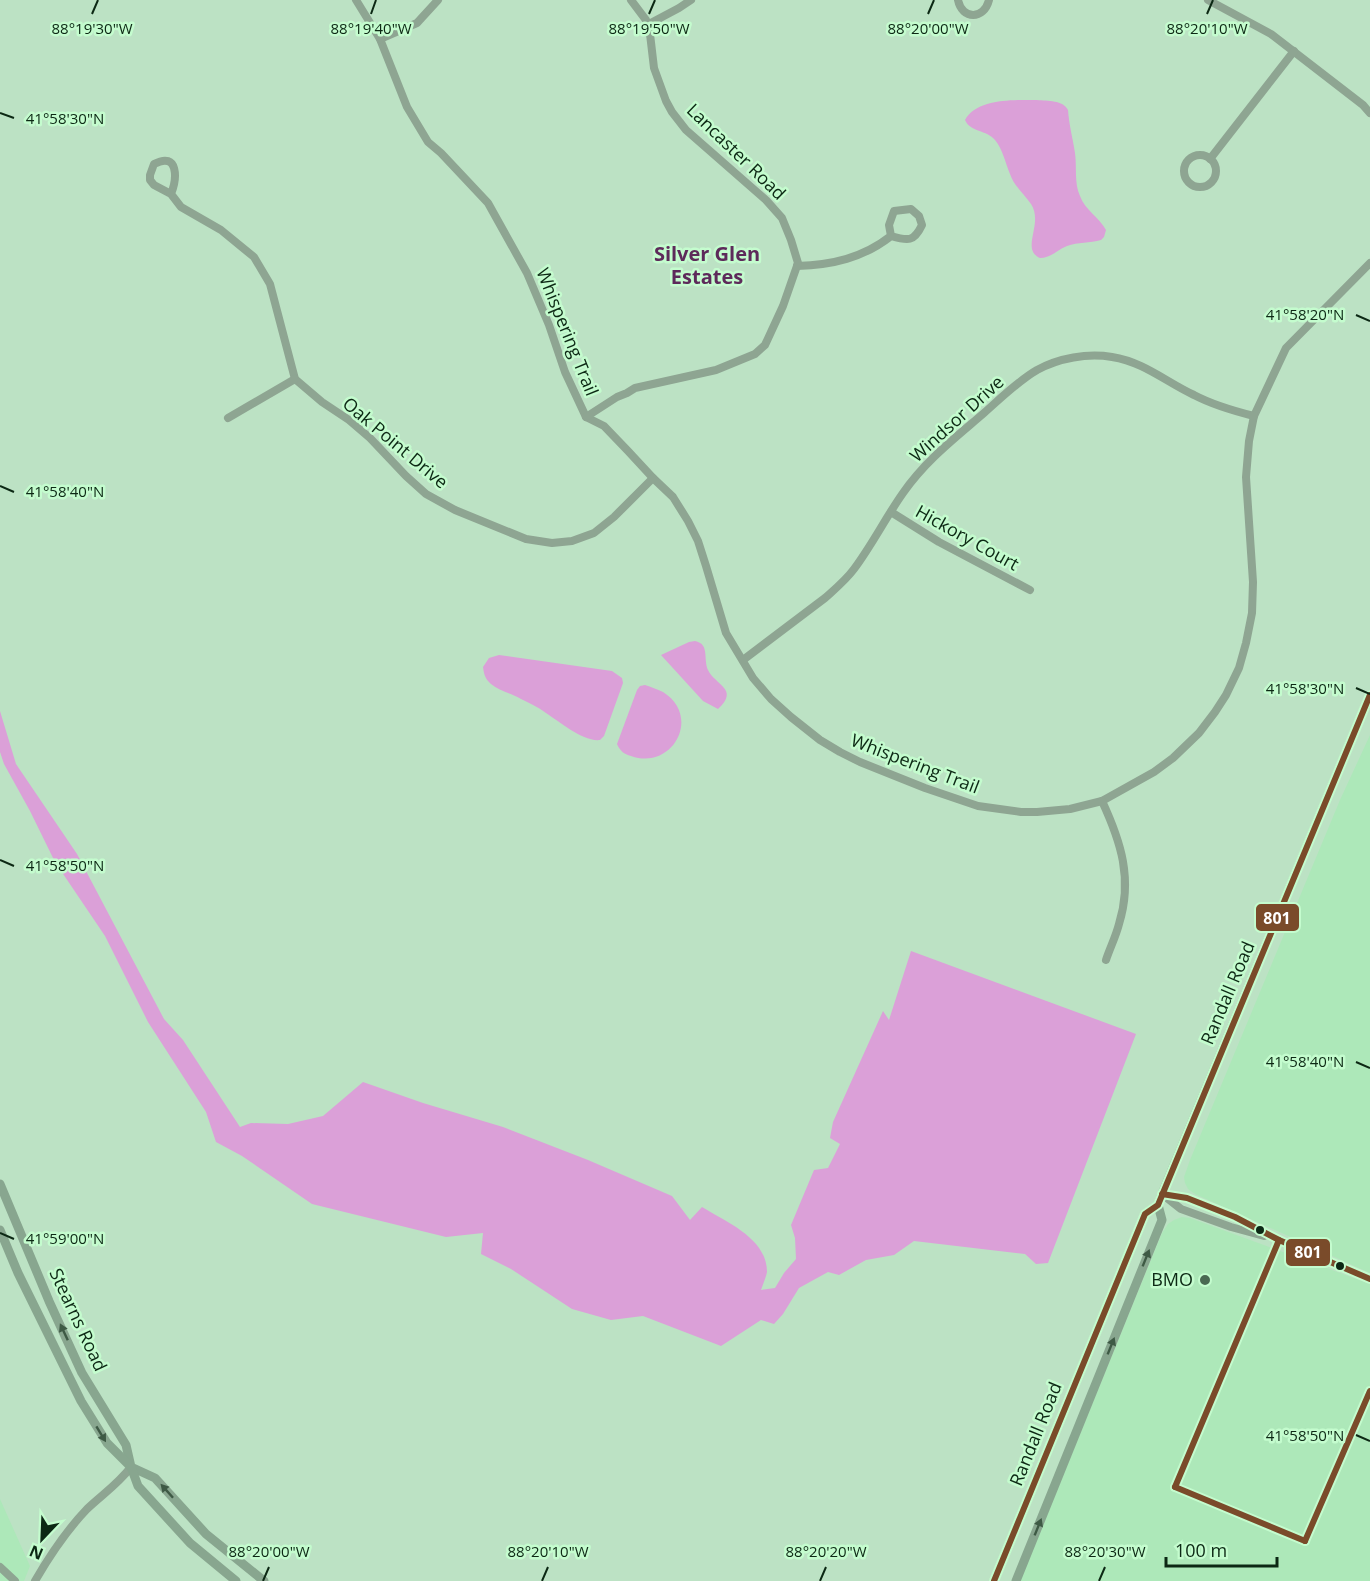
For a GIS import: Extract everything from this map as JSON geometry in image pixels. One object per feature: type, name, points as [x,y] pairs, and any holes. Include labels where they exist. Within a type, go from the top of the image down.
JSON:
[{"type":"main road","name":"Randall Road","points":[[1016,1581],[1161,1220],[1158,1205],[1162,1194],[1370,695]]},
{"type":"main road","name":"Stearns Road","points":[[0,1184],[82,1374],[126,1445],[138,1486],[189,1543],[236,1581]]},
{"type":"main road","name":"Randall Road","points":[[994,1581],[1145,1214],[1158,1205]]},
{"type":"main road","name":"Stearns Road","points":[[0,1230],[18,1273],[81,1401],[107,1443],[131,1467],[155,1478],[206,1534],[264,1581]]},
{"type":"street","name":"Whispering Trail","points":[[356,0],[380,39],[407,107],[428,142],[488,203],[527,273],[549,325],[565,372],[586,417],[604,426],[673,496],[688,521],[698,541],[726,633],[753,678],[771,699],[820,740],[860,762],[978,806],[1021,812],[1070,809],[1102,801],[1154,772],[1173,758],[1199,733],[1215,712],[1237,671],[1252,613],[1253,582],[1246,477],[1248,441],[1254,416],[1286,348],[1370,263]]},
{"type":"street","points":[[380,39],[417,23],[438,0]]},
{"type":"street","name":"Lancaster Road","points":[[631,0],[646,20],[654,69],[672,112],[686,130],[766,200],[782,218],[791,240],[797,266]]},
{"type":"street","points":[[647,25],[691,0]]},
{"type":"street","points":[[958,0],[963,11],[973,15],[982,12],[989,0]]},
{"type":"street","points":[[1208,0],[1271,34],[1363,105],[1370,113]]},
{"type":"street","points":[[1210,159],[1294,51]]},
{"type":"street","points":[[1200,155],[1210,159],[1216,168],[1214,178],[1207,186],[1191,184],[1185,176],[1184,169],[1187,162],[1200,155]]},
{"type":"street","points":[[171,194],[181,207],[221,230],[254,256],[270,284],[295,379],[228,418]]},
{"type":"street","points":[[586,417],[635,388],[716,370],[756,354],[765,345],[783,306],[797,266],[819,266],[843,261],[867,251],[891,236],[909,239],[917,235],[922,225],[919,216],[911,209],[894,211],[889,225],[891,236]]},
{"type":"street","name":"Windsor Drive","points":[[743,660],[837,587],[853,571],[921,469],[1037,370],[1052,363],[1089,355],[1128,360],[1144,366],[1205,400],[1254,416]]},
{"type":"street","name":"Oak Point Drive","points":[[295,379],[370,438],[426,494],[455,510],[526,539],[552,543],[572,541],[594,532],[614,517],[653,478]]},
{"type":"street","name":"Hickory Court","points":[[891,512],[939,542],[1030,590]]},
{"type":"street","points":[[1102,801],[1121,847],[1126,882],[1123,912],[1106,960]]},
{"type":"street","points":[[1162,1194],[1181,1209],[1279,1240]]},
{"type":"street","points":[[1162,1194],[1186,1198],[1235,1217],[1279,1240],[1370,1279]]},
{"type":"street","points":[[35,1581],[74,1524],[100,1497],[121,1480],[131,1467]]},
{"type":"street","points":[[0,1567],[15,1581]]},
{"type":"shaded area","points":[[1037,100],[1063,104],[1068,110],[1078,191],[1082,201],[1106,230],[1101,240],[1071,245],[1040,258],[1034,254],[1032,249],[1035,220],[1031,204],[1014,182],[995,140],[988,134],[971,127],[965,120],[978,108],[988,104]]},
{"type":"shaded area","points":[[695,641],[703,645],[708,670],[726,692],[727,697],[718,709],[703,701],[661,655]]},
{"type":"shaded area","points":[[499,655],[612,671],[622,678],[623,683],[604,736],[600,740],[593,740],[579,735],[537,707],[491,684],[485,676],[483,667],[489,658]]},
{"type":"shaded area","points":[[645,685],[663,692],[675,702],[680,714],[681,727],[670,749],[659,756],[646,759],[626,754],[617,744],[637,690],[640,686]]},
{"type":"shaded area","points":[[0,711],[16,764],[77,854],[164,1019],[183,1040],[240,1127],[251,1123],[288,1124],[323,1116],[363,1082],[503,1127],[588,1160],[672,1196],[690,1220],[702,1207],[744,1232],[753,1240],[765,1260],[767,1272],[761,1290],[775,1288],[796,1259],[795,1238],[791,1225],[814,1170],[828,1168],[840,1144],[830,1138],[833,1122],[883,1011],[889,1020],[911,951],[1136,1034],[1048,1263],[1036,1264],[1025,1254],[914,1241],[894,1255],[866,1260],[839,1275],[828,1272],[799,1288],[774,1324],[761,1320],[721,1346],[643,1316],[611,1320],[572,1309],[511,1269],[481,1254],[483,1233],[446,1237],[312,1204],[242,1156],[216,1142],[206,1112],[148,1022],[105,936],[55,862],[4,764],[0,752]]},
{"type":"shaded area","points":[[1370,735],[1370,1273],[1195,1194],[1188,1189],[1184,1177],[1340,800]]},
{"type":"shaded area","points":[[1182,1217],[1370,1284],[1370,1581],[1020,1581],[1162,1233],[1168,1224]]},
{"type":"shaded area","points":[[0,1499],[30,1566],[24,1581],[0,1581]]},
{"type":"transit line","name":"801","points":[[994,1581],[1145,1214],[1158,1205],[1370,695]]},
{"type":"transit line","name":"801","points":[[1162,1194],[1187,1198],[1235,1217],[1279,1240],[1370,1279]]},
{"type":"transit line","name":"801","points":[[1175,1487],[1279,1240]]},
{"type":"transit line","name":"801","points":[[1305,1541],[1370,1391]]},
{"type":"transit line","name":"801","points":[[1175,1487],[1305,1541]]},
{"type":"place","name":"BMO","points":[[1205,1280]]},
{"type":"district","name":"Silver Glen Estates","points":[[707,266]]}]
